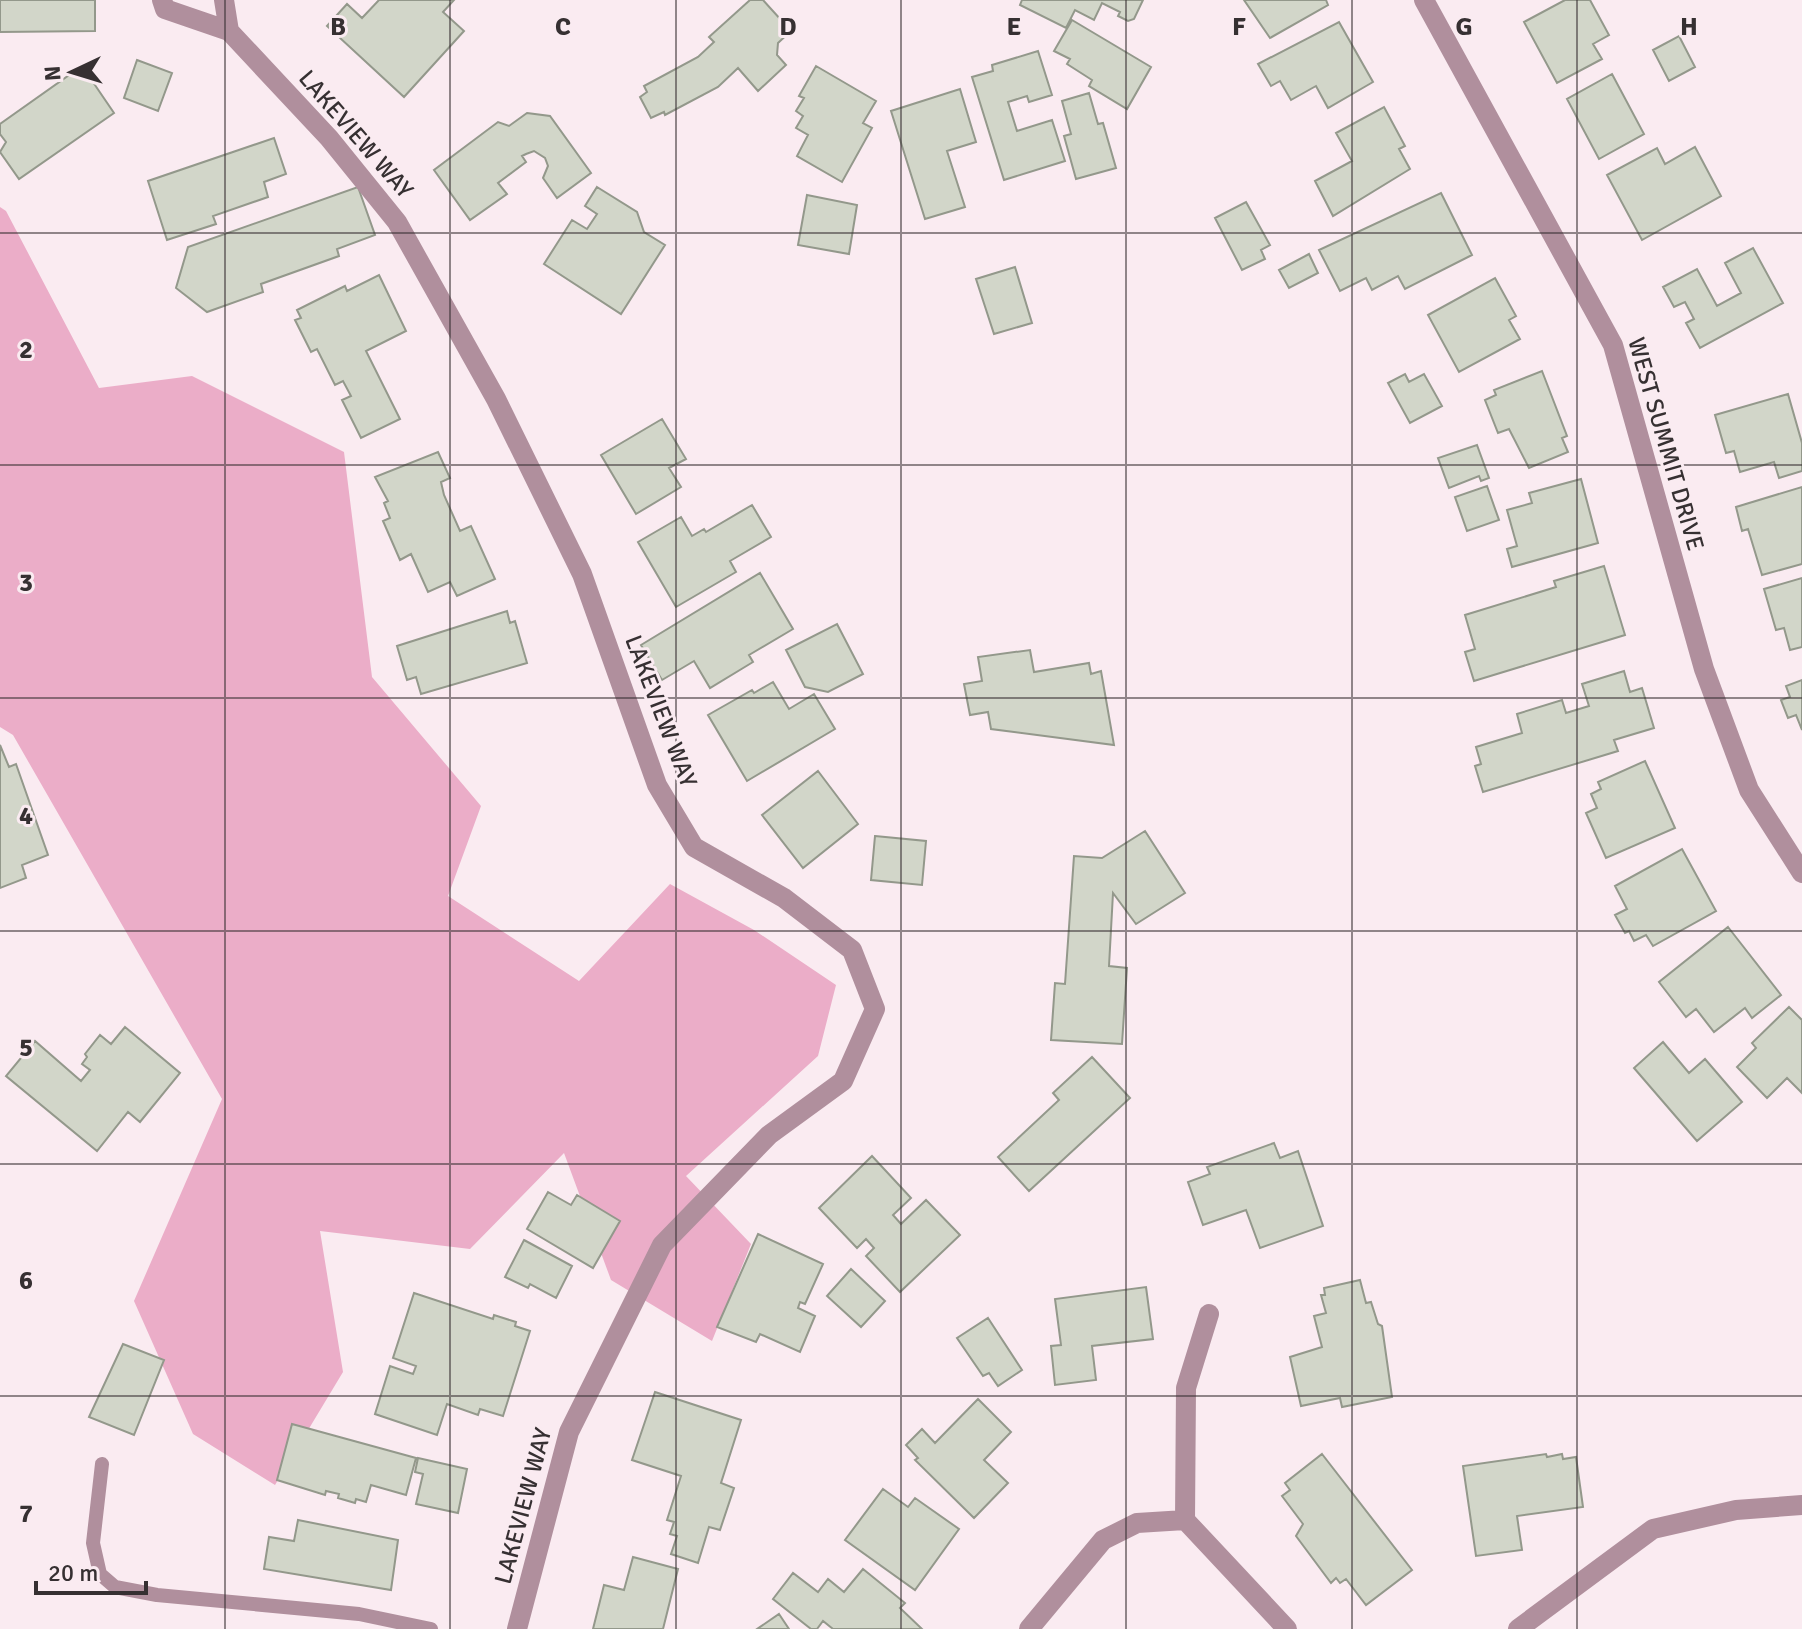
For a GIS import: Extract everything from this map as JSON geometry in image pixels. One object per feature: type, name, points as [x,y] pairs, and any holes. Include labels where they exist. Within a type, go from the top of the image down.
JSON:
[{"type":"street","points":[[162,0],[165,9],[229,31],[224,0]]},
{"type":"street","name":"WEST SUMMIT DRIVE","points":[[1424,0],[1613,345],[1704,669],[1749,790],[1802,873]]},
{"type":"street","name":"LAKEVIEW WAY","points":[[229,31],[329,138],[397,222],[496,399],[582,574],[657,785],[694,847],[784,898],[852,950],[875,1009],[843,1081],[769,1135],[662,1245],[569,1432],[517,1629]]},
{"type":"street","points":[[1209,1314],[1186,1388],[1185,1520],[1287,1629]]},
{"type":"street","points":[[1518,1629],[1653,1529],[1736,1510],[1802,1505]]},
{"type":"street","points":[[1029,1629],[1103,1540],[1137,1523],[1185,1520]]},
{"type":"lane","points":[[102,1464],[93,1543],[100,1574],[115,1587],[157,1595],[359,1614],[431,1629]]},
{"type":"shaded area","points":[[0,207],[6,211],[99,388],[192,376],[344,452],[372,677],[481,806],[448,896],[579,981],[670,884],[754,930],[836,985],[818,1056],[686,1176],[751,1244],[712,1341],[611,1280],[564,1153],[470,1249],[320,1231],[343,1372],[275,1485],[193,1434],[134,1301],[222,1099],[13,735],[0,727]]},
{"type":"building","points":[[0,0],[95,0],[95,31],[0,32]]},
{"type":"building","points":[[379,0],[454,0],[443,12],[464,31],[404,97],[327,26],[347,4],[362,18]]},
{"type":"building","points":[[750,0],[763,0],[791,31],[778,43],[777,55],[786,65],[758,91],[738,68],[718,87],[665,115],[664,112],[651,118],[640,97],[647,92],[644,86],[698,57],[714,42],[709,37]]},
{"type":"building","points":[[1022,0],[1143,0],[1134,19],[1128,21],[1118,16],[1120,12],[1102,3],[1094,20],[1075,10],[1066,28],[1020,5]]},
{"type":"building","points":[[1244,0],[1326,0],[1328,5],[1270,38]]},
{"type":"building","points":[[1565,0],[1590,0],[1609,35],[1593,44],[1602,59],[1557,83],[1524,22]]},
{"type":"building","points":[[1072,20],[1151,67],[1127,109],[1089,86],[1092,80],[1067,64],[1070,59],[1054,51]]},
{"type":"building","points":[[1339,22],[1373,82],[1328,108],[1316,86],[1291,100],[1280,81],[1271,86],[1258,64]]},
{"type":"building","points":[[1679,36],[1695,67],[1669,81],[1653,50]]},
{"type":"building","points":[[1038,51],[1052,95],[1029,102],[1027,96],[1008,102],[1017,131],[1052,120],[1065,161],[1004,180],[972,77],[993,71],[992,65]]},
{"type":"building","points":[[137,60],[172,73],[158,111],[124,98]]},
{"type":"building","points":[[82,66],[114,113],[19,179],[0,152],[6,142],[0,134],[0,124]]},
{"type":"building","points":[[816,66],[876,101],[863,123],[872,128],[842,182],[797,156],[808,135],[796,128],[803,116],[796,111],[804,98],[799,96]]},
{"type":"building","points":[[1612,74],[1644,134],[1599,159],[1567,99]]},
{"type":"building","points":[[960,89],[976,142],[947,151],[965,207],[925,219],[891,111]]},
{"type":"building","points":[[1089,93],[1098,124],[1103,123],[1116,168],[1076,179],[1064,136],[1071,134],[1062,101]]},
{"type":"building","points":[[1384,107],[1405,146],[1399,149],[1410,169],[1333,216],[1315,181],[1352,161],[1336,133]]},
{"type":"building","points":[[527,113],[550,116],[591,173],[557,198],[543,178],[548,166],[545,158],[534,151],[526,154],[522,156],[526,162],[498,183],[507,194],[470,220],[434,170],[498,122],[509,126]]},
{"type":"building","points":[[274,138],[286,174],[264,182],[268,197],[213,216],[216,224],[167,240],[148,181]]},
{"type":"building","points":[[1695,147],[1721,196],[1642,240],[1607,175],[1657,148],[1665,164]]},
{"type":"building","points":[[358,187],[375,235],[337,249],[339,256],[261,284],[263,292],[207,312],[176,288],[188,247]]},
{"type":"building","points":[[597,187],[637,212],[644,232],[665,245],[621,314],[544,264],[572,220],[587,229],[597,214],[585,206]]},
{"type":"building","points":[[1441,193],[1472,255],[1405,289],[1398,276],[1372,290],[1366,278],[1340,291],[1319,250]]},
{"type":"building","points":[[807,195],[857,205],[849,254],[798,245]]},
{"type":"building","points":[[1246,202],[1270,245],[1261,250],[1265,259],[1242,270],[1215,218]]},
{"type":"building","points":[[1753,248],[1783,303],[1700,348],[1686,323],[1694,319],[1685,302],[1674,307],[1663,287],[1697,269],[1717,306],[1741,293],[1725,263]]},
{"type":"building","points":[[1309,254],[1318,273],[1289,288],[1279,270]]},
{"type":"building","points":[[1015,267],[1032,323],[994,334],[976,279]]},
{"type":"building","points":[[379,275],[406,331],[366,351],[400,419],[361,438],[342,400],[351,396],[343,381],[335,385],[317,349],[311,352],[295,320],[301,318],[297,310],[345,286],[347,291]]},
{"type":"building","points":[[1495,278],[1516,316],[1509,320],[1520,339],[1459,372],[1428,315]]},
{"type":"building","points":[[1542,371],[1567,436],[1562,438],[1568,452],[1529,468],[1509,429],[1498,433],[1485,400],[1496,395],[1494,390]]},
{"type":"building","points":[[1405,374],[1409,382],[1424,374],[1442,406],[1410,423],[1388,383]]},
{"type":"building","points":[[1788,394],[1802,443],[1802,471],[1779,478],[1774,462],[1740,472],[1734,451],[1726,453],[1715,415]]},
{"type":"building","points":[[662,419],[686,459],[669,468],[681,487],[636,514],[601,455]]},
{"type":"building","points":[[1477,445],[1489,478],[1481,481],[1479,476],[1449,488],[1438,458]]},
{"type":"building","points":[[438,452],[450,478],[441,482],[444,495],[460,531],[471,526],[495,579],[457,596],[450,582],[428,592],[411,554],[400,560],[383,521],[390,518],[384,503],[388,501],[375,477]]},
{"type":"building","points":[[1581,479],[1598,543],[1512,567],[1507,549],[1517,546],[1507,510],[1532,503],[1529,493]]},
{"type":"building","points":[[1487,486],[1499,520],[1467,531],[1455,497]]},
{"type":"building","points":[[1802,487],[1802,564],[1762,575],[1748,529],[1742,531],[1736,507]]},
{"type":"building","points":[[752,505],[771,537],[730,561],[736,572],[676,607],[638,542],[681,517],[692,536],[704,529],[706,532]]},
{"type":"building","points":[[1604,566],[1625,635],[1474,681],[1465,652],[1475,649],[1465,615],[1556,587],[1554,581]]},
{"type":"building","points":[[760,573],[793,629],[749,655],[753,662],[710,688],[694,661],[662,680],[641,645]]},
{"type":"building","points":[[1802,578],[1802,647],[1790,650],[1784,628],[1776,630],[1764,589]]},
{"type":"building","points":[[507,611],[510,623],[515,621],[527,663],[421,694],[416,677],[407,680],[397,646]]},
{"type":"building","points":[[837,624],[863,674],[828,692],[805,687],[786,650]]},
{"type":"building","points":[[1030,650],[1034,672],[1089,663],[1091,674],[1101,671],[1114,745],[991,729],[988,712],[970,715],[964,684],[982,681],[978,657]]},
{"type":"building","points":[[1624,671],[1630,692],[1642,688],[1654,728],[1614,740],[1618,751],[1483,792],[1475,766],[1481,764],[1476,747],[1522,733],[1517,714],[1562,700],[1566,713],[1589,706],[1582,684]]},
{"type":"building","points":[[1802,680],[1802,730],[1796,715],[1788,718],[1781,700],[1790,697],[1786,686]]},
{"type":"building","points":[[773,682],[789,709],[814,694],[835,729],[747,781],[708,715]]},
{"type":"building","points":[[0,745],[9,767],[16,764],[48,855],[22,865],[26,878],[0,888]]},
{"type":"building","points":[[1645,761],[1675,828],[1606,858],[1586,813],[1597,808],[1591,794],[1601,789],[1598,782]]},
{"type":"building","points":[[818,771],[858,824],[803,868],[762,815]]},
{"type":"building","points":[[1145,831],[1185,893],[1136,924],[1113,893],[1109,966],[1127,968],[1122,1044],[1051,1040],[1055,983],[1065,984],[1074,856],[1102,858]]},
{"type":"building","points":[[875,836],[926,841],[922,885],[871,880]]},
{"type":"building","points":[[1682,849],[1716,911],[1653,946],[1646,935],[1634,941],[1629,931],[1625,933],[1615,915],[1627,909],[1615,886]]},
{"type":"building","points":[[1728,927],[1781,995],[1752,1018],[1745,1008],[1714,1032],[1696,1009],[1686,1017],[1659,982]]},
{"type":"building","points":[[1789,1007],[1802,1020],[1802,1093],[1787,1078],[1767,1098],[1737,1067],[1756,1048],[1752,1043]]},
{"type":"building","points":[[125,1027],[180,1073],[140,1122],[128,1112],[97,1151],[6,1076],[35,1041],[81,1081],[90,1070],[82,1064],[87,1057],[85,1054],[100,1035],[111,1044]]},
{"type":"building","points":[[1663,1042],[1689,1073],[1705,1059],[1742,1102],[1697,1141],[1634,1068]]},
{"type":"building","points":[[1092,1057],[1130,1098],[1029,1191],[998,1157],[1059,1100],[1053,1093]]},
{"type":"building","points":[[1274,1143],[1280,1158],[1298,1151],[1323,1226],[1260,1248],[1246,1210],[1203,1225],[1188,1182],[1210,1174],[1207,1167]]},
{"type":"building","points":[[872,1156],[911,1198],[893,1215],[901,1224],[926,1200],[960,1235],[900,1292],[866,1256],[874,1248],[866,1239],[857,1248],[819,1208]]},
{"type":"building","points":[[548,1192],[571,1205],[577,1195],[620,1221],[593,1268],[527,1229]]},
{"type":"building","points":[[758,1234],[823,1264],[805,1304],[800,1302],[798,1308],[815,1316],[800,1352],[760,1334],[756,1342],[717,1327]]},
{"type":"building","points":[[524,1240],[572,1266],[556,1298],[530,1284],[528,1288],[505,1277]]},
{"type":"building","points":[[851,1269],[885,1301],[861,1327],[827,1296]]},
{"type":"building","points":[[1360,1280],[1366,1303],[1371,1302],[1378,1324],[1382,1326],[1392,1397],[1342,1407],[1340,1398],[1301,1406],[1290,1357],[1322,1347],[1314,1316],[1326,1313],[1321,1295],[1325,1295],[1324,1288]]},
{"type":"building","points":[[1146,1287],[1153,1339],[1092,1346],[1096,1380],[1055,1385],[1051,1346],[1061,1345],[1055,1299]]},
{"type":"building","points":[[414,1293],[493,1319],[494,1315],[516,1322],[515,1326],[530,1331],[503,1416],[480,1409],[478,1415],[447,1404],[437,1435],[375,1414],[390,1366],[413,1374],[416,1366],[393,1358]]},
{"type":"building","points":[[988,1318],[1022,1370],[998,1386],[989,1373],[983,1376],[957,1338]]},
{"type":"building","points":[[123,1344],[164,1360],[134,1435],[89,1417]]},
{"type":"building","points":[[655,1392],[741,1420],[721,1483],[734,1488],[720,1530],[709,1527],[698,1563],[671,1554],[677,1536],[670,1534],[674,1522],[667,1520],[681,1476],[632,1460]]},
{"type":"building","points":[[978,1399],[1011,1432],[984,1460],[1008,1483],[974,1518],[915,1460],[918,1458],[906,1445],[922,1429],[935,1443]]},
{"type":"building","points":[[292,1424],[416,1458],[406,1495],[371,1485],[366,1502],[356,1499],[355,1503],[338,1498],[339,1494],[326,1491],[325,1495],[277,1480]]},
{"type":"building","points":[[1322,1454],[1412,1570],[1366,1605],[1346,1579],[1340,1583],[1336,1578],[1331,1583],[1296,1536],[1303,1524],[1282,1496],[1290,1490],[1285,1483]]},
{"type":"building","points":[[1546,1454],[1547,1457],[1562,1454],[1563,1459],[1576,1457],[1583,1507],[1517,1516],[1522,1550],[1476,1556],[1463,1466]]},
{"type":"building","points":[[418,1458],[467,1469],[458,1513],[416,1504],[423,1474],[415,1472]]},
{"type":"building","points":[[883,1489],[908,1507],[915,1498],[959,1529],[915,1590],[845,1540]]},
{"type":"building","points":[[298,1520],[398,1540],[391,1590],[264,1569],[269,1537],[294,1541]]},
{"type":"building","points":[[633,1557],[678,1569],[663,1629],[593,1629],[604,1585],[624,1590]]},
{"type":"building","points":[[863,1569],[905,1603],[900,1608],[922,1629],[833,1629],[823,1621],[817,1629],[811,1629],[773,1599],[793,1573],[818,1592],[828,1579],[844,1592]]},
{"type":"building","points":[[779,1614],[789,1629],[757,1629]]}]
